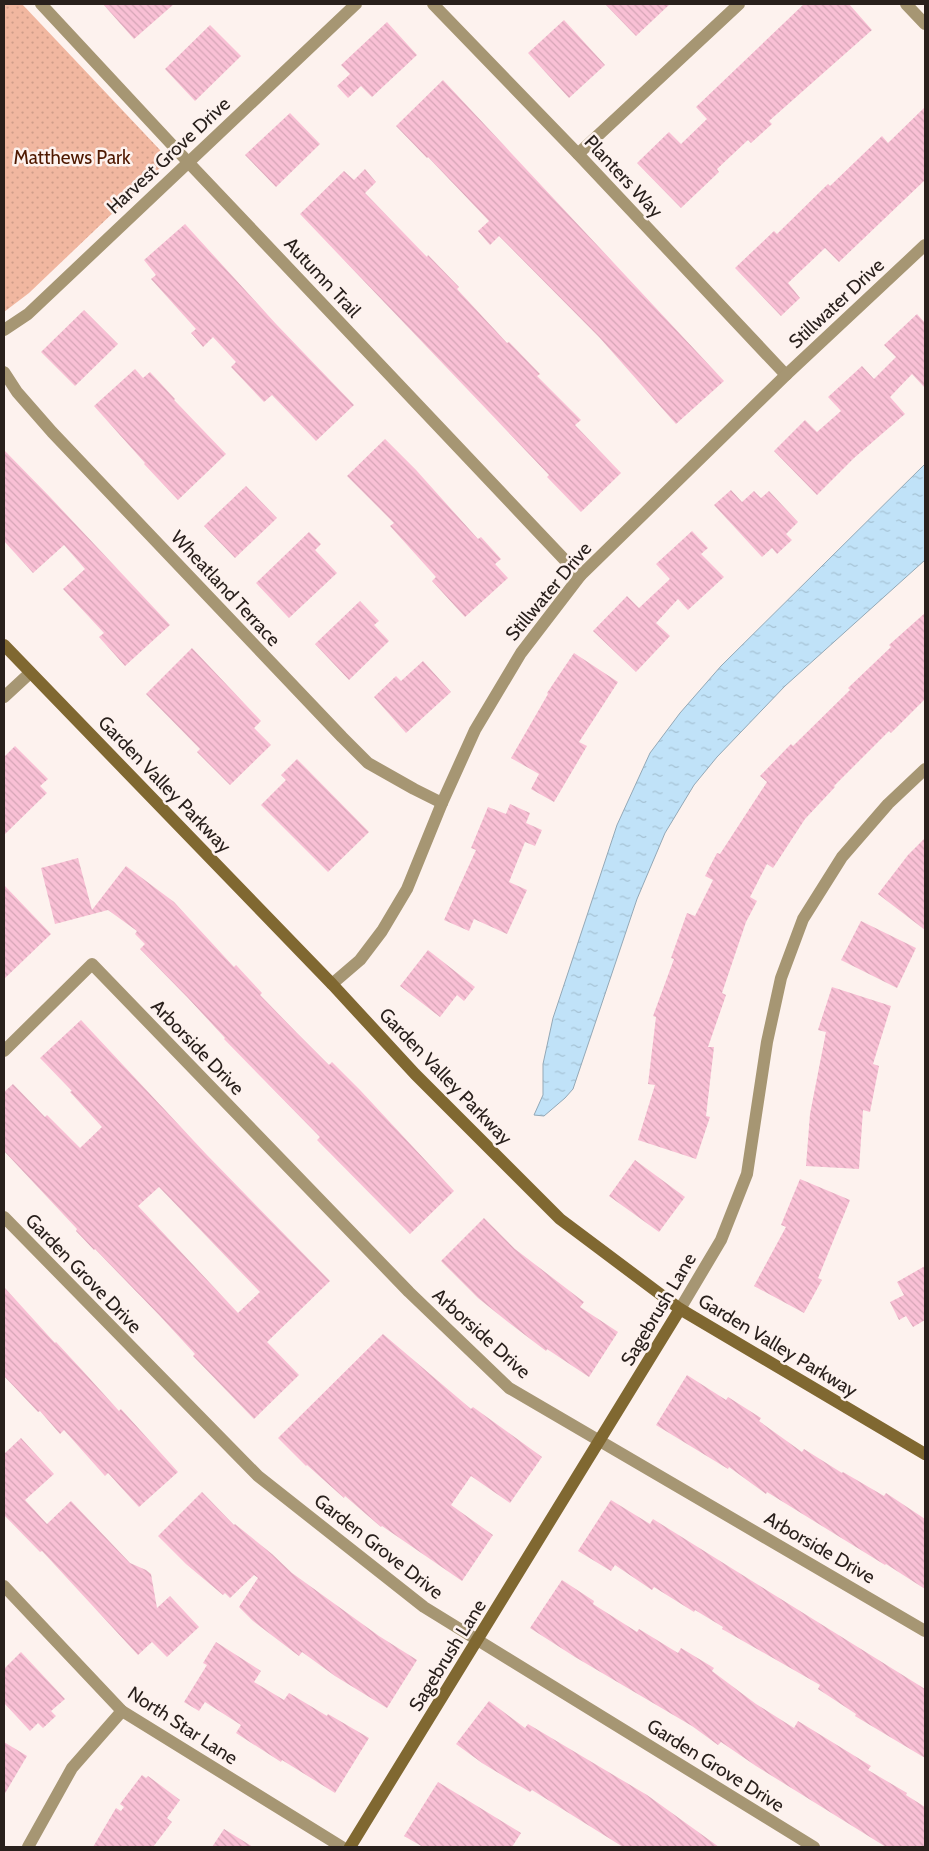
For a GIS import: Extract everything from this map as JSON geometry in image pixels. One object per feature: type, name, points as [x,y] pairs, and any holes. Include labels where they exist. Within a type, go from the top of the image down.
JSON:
[{"type":"street","name":"Autumn Trail","points":[[41,4],[580,576]]},
{"type":"street","name":"Harvest Grove Drive","points":[[4,330],[28,314],[356,4]]},
{"type":"street","name":"Planters Way","points":[[433,4],[578,154],[786,375]]},
{"type":"street","points":[[578,154],[739,4]]},
{"type":"street","points":[[906,4],[925,24]]},
{"type":"street","name":"Stillwater Drive","points":[[332,984],[360,960],[382,931],[407,889],[474,730],[521,652],[580,576],[786,375],[925,245]]},
{"type":"street","name":"Wheatland Terrace","points":[[4,372],[17,392],[52,432],[368,763],[414,790],[442,803]]},
{"type":"street","name":"Garden Valley Parkway","points":[[4,645],[332,984],[415,1074],[560,1219],[680,1310],[925,1454]]},
{"type":"street","points":[[4,697],[30,673]]},
{"type":"street","name":"Sagebrush Lane","points":[[350,1847],[600,1441],[721,1240],[748,1174],[767,1042],[781,978],[803,919],[842,856],[888,804],[925,769]]},
{"type":"street","name":"Arborside Drive","points":[[4,1051],[92,964],[409,1292],[509,1388],[925,1631]]},
{"type":"street","name":"Garden Grove Drive","points":[[4,1217],[258,1476],[424,1607],[814,1847]]},
{"type":"street","name":"North Star Lane","points":[[4,1586],[122,1711],[342,1847]]},
{"type":"street","points":[[28,1847],[72,1768],[122,1711]]},
{"type":"green space","name":"Matthews Park","points":[[4,4],[22,4],[160,150],[163,157],[160,168],[29,293],[4,312]]},
{"type":"water","points":[[925,464],[925,560],[785,686],[717,757],[694,785],[665,833],[637,899],[573,1089],[544,1116],[534,1115],[543,1095],[543,1064],[553,1018],[617,825],[650,753],[680,713],[721,666]]},
{"type":"building","points":[[103,4],[174,4],[134,39]]},
{"type":"building","points":[[605,4],[670,4],[636,36]]},
{"type":"building","points":[[804,4],[849,4],[872,30],[769,121],[772,124],[751,143],[748,140],[717,169],[719,172],[681,208],[637,163],[669,132],[681,144],[707,119],[696,107]]},
{"type":"building","points":[[564,20],[605,65],[569,98],[528,53]]},
{"type":"building","points":[[387,22],[417,55],[372,97],[361,86],[348,98],[337,86],[350,74],[341,65]]},
{"type":"building","points":[[210,25],[241,56],[195,101],[165,69]]},
{"type":"building","points":[[443,80],[724,381],[676,424],[599,337],[499,236],[490,245],[478,231],[489,221],[396,126]]},
{"type":"building","points":[[925,107],[925,180],[839,262],[825,248],[788,283],[800,298],[781,316],[735,268],[774,231],[777,234],[828,184],[830,186],[882,136],[888,143]]},
{"type":"building","points":[[290,113],[320,144],[276,187],[245,155]]},
{"type":"building","points":[[365,169],[376,182],[365,193],[459,287],[457,289],[507,343],[509,342],[540,374],[537,376],[581,420],[575,425],[621,473],[581,512],[547,477],[549,475],[300,214],[344,171],[354,180]]},
{"type":"building","points":[[185,224],[276,324],[354,405],[316,441],[272,395],[264,402],[231,367],[236,362],[213,337],[203,347],[191,333],[196,329],[151,279],[156,275],[144,260]]},
{"type":"building","points":[[84,310],[118,344],[75,386],[41,352]]},
{"type":"building","points":[[917,314],[925,323],[925,388],[912,374],[890,397],[905,414],[854,458],[817,495],[774,451],[805,420],[817,432],[841,411],[828,397],[862,366],[874,379],[896,357],[884,345]]},
{"type":"building","points":[[135,369],[143,378],[150,372],[226,454],[178,500],[94,406]]},
{"type":"building","points":[[385,439],[416,470],[478,539],[481,537],[501,559],[495,564],[508,578],[465,617],[432,581],[436,577],[390,526],[394,523],[347,476]]},
{"type":"building","points":[[4,450],[170,625],[125,666],[99,637],[104,633],[63,589],[85,569],[64,545],[33,573],[4,541]]},
{"type":"building","points":[[246,486],[277,518],[235,558],[204,526]]},
{"type":"building","points":[[731,490],[742,502],[754,491],[761,498],[769,491],[798,522],[786,534],[792,540],[777,554],[772,548],[762,557],[714,505]]},
{"type":"building","points":[[692,531],[708,548],[701,554],[724,577],[688,610],[678,599],[656,623],[670,636],[636,672],[593,631],[627,596],[639,608],[670,579],[656,564]]},
{"type":"building","points":[[309,532],[321,544],[315,550],[337,573],[289,618],[256,583]]},
{"type":"building","points":[[360,601],[379,621],[374,625],[389,641],[349,680],[315,644]]},
{"type":"building","points":[[925,613],[925,699],[891,733],[889,731],[834,786],[805,819],[773,868],[767,864],[750,897],[757,901],[746,922],[722,993],[726,995],[708,1047],[714,1047],[706,1116],[710,1117],[696,1159],[638,1140],[655,1085],[648,1084],[656,1017],[653,1016],[674,959],[671,958],[687,913],[695,916],[713,880],[705,876],[717,853],[720,854],[767,782],[760,776],[791,744],[793,746],[850,690],[848,688],[891,647],[889,645]]},
{"type":"building","points":[[192,648],[261,721],[254,728],[271,745],[230,785],[197,752],[200,749],[146,694]]},
{"type":"building","points":[[574,653],[618,682],[579,742],[587,746],[554,802],[531,789],[539,774],[511,758],[547,693]]},
{"type":"building","points":[[423,661],[451,692],[406,733],[374,697],[396,676],[401,681]]},
{"type":"building","points":[[15,746],[48,779],[40,786],[47,793],[4,835],[4,757]]},
{"type":"building","points":[[297,759],[369,832],[328,872],[261,805],[286,780],[281,775]]},
{"type":"building","points":[[510,804],[530,813],[526,823],[542,830],[535,846],[525,842],[509,882],[527,890],[507,934],[474,919],[469,931],[444,920],[476,850],[471,848],[488,807],[506,814]]},
{"type":"building","points":[[925,838],[925,930],[878,894],[908,855]]},
{"type":"building","points":[[78,858],[92,910],[126,866],[174,902],[234,967],[236,965],[262,993],[260,995],[329,1065],[332,1062],[360,1090],[454,1191],[410,1234],[317,1140],[320,1137],[224,1039],[188,998],[140,949],[145,944],[135,934],[137,931],[108,910],[55,924],[41,868]]},
{"type":"building","points":[[4,885],[51,934],[4,979]]},
{"type":"building","points":[[861,921],[916,948],[897,988],[841,960]]},
{"type":"building","points":[[428,950],[475,987],[464,1001],[457,995],[440,1017],[400,986]]},
{"type":"building","points":[[832,987],[891,1006],[873,1064],[879,1066],[870,1112],[863,1110],[859,1169],[806,1166],[810,1114],[826,1032],[818,1030]]},
{"type":"building","points":[[81,1020],[206,1154],[330,1281],[267,1342],[299,1375],[254,1419],[193,1356],[195,1354],[160,1316],[76,1231],[77,1229],[4,1151],[4,1092],[13,1084],[45,1117],[47,1115],[80,1148],[102,1127],[70,1092],[72,1091],[40,1058]],"holes":[[[159,1187],[260,1292],[238,1313],[138,1206]]]},
{"type":"building","points":[[635,1160],[685,1197],[659,1232],[609,1196]]},
{"type":"building","points":[[800,1179],[850,1200],[818,1278],[822,1280],[804,1313],[754,1286],[786,1227],[781,1225]]},
{"type":"building","points":[[484,1218],[515,1249],[584,1302],[580,1307],[618,1332],[589,1377],[547,1349],[546,1351],[508,1322],[478,1298],[441,1261]]},
{"type":"building","points":[[925,1266],[925,1320],[913,1327],[906,1316],[899,1320],[890,1302],[904,1295],[897,1282]]},
{"type":"building","points":[[4,1287],[119,1411],[121,1409],[178,1472],[139,1507],[108,1473],[105,1476],[64,1430],[60,1434],[40,1411],[38,1412],[4,1376]]},
{"type":"building","points":[[383,1334],[471,1409],[473,1407],[542,1457],[510,1503],[471,1476],[451,1505],[493,1535],[462,1581],[381,1527],[306,1466],[278,1438]]},
{"type":"building","points":[[687,1375],[726,1400],[728,1397],[761,1418],[759,1421],[802,1452],[804,1449],[884,1496],[886,1493],[925,1519],[925,1589],[767,1492],[766,1494],[729,1467],[728,1469],[656,1425]]},
{"type":"building","points":[[21,1438],[54,1474],[25,1500],[47,1524],[71,1501],[130,1563],[151,1574],[157,1608],[170,1596],[199,1627],[167,1657],[152,1642],[138,1655],[42,1551],[40,1552],[4,1515],[4,1454]]},
{"type":"building","points":[[202,1492],[234,1525],[272,1554],[292,1573],[379,1636],[417,1660],[387,1708],[335,1676],[302,1652],[299,1656],[253,1621],[239,1607],[258,1578],[254,1575],[230,1598],[225,1593],[223,1595],[186,1564],[158,1536]]},
{"type":"building","points":[[611,1500],[650,1524],[653,1519],[925,1689],[925,1758],[855,1716],[856,1714],[818,1689],[820,1685],[722,1629],[723,1627],[695,1610],[694,1612],[654,1587],[652,1590],[615,1565],[611,1571],[578,1551]]},
{"type":"building","points":[[562,1580],[594,1601],[593,1604],[637,1632],[639,1629],[678,1653],[681,1648],[714,1668],[712,1671],[756,1704],[794,1728],[798,1721],[871,1766],[868,1770],[907,1793],[906,1795],[925,1807],[925,1847],[886,1847],[721,1742],[718,1745],[692,1726],[575,1657],[530,1628]]},
{"type":"building","points":[[216,1642],[261,1671],[254,1682],[284,1700],[289,1693],[369,1738],[335,1793],[236,1733],[241,1725],[205,1702],[199,1711],[184,1702],[207,1665],[203,1663]]},
{"type":"building","points":[[21,1652],[65,1699],[51,1711],[56,1716],[43,1728],[38,1723],[30,1731],[4,1703],[4,1669]]},
{"type":"building","points":[[489,1701],[525,1728],[528,1724],[647,1795],[719,1847],[623,1847],[532,1790],[530,1792],[482,1763],[456,1744]]},
{"type":"building","points":[[4,1742],[27,1756],[4,1795]]},
{"type":"building","points":[[142,1775],[146,1778],[148,1776],[180,1800],[167,1818],[172,1822],[153,1847],[93,1847],[116,1808],[121,1811],[124,1807],[120,1804]]},
{"type":"building","points":[[438,1782],[521,1833],[512,1847],[423,1847],[404,1836]]},
{"type":"building","points":[[224,1829],[253,1847],[212,1847]]}]
